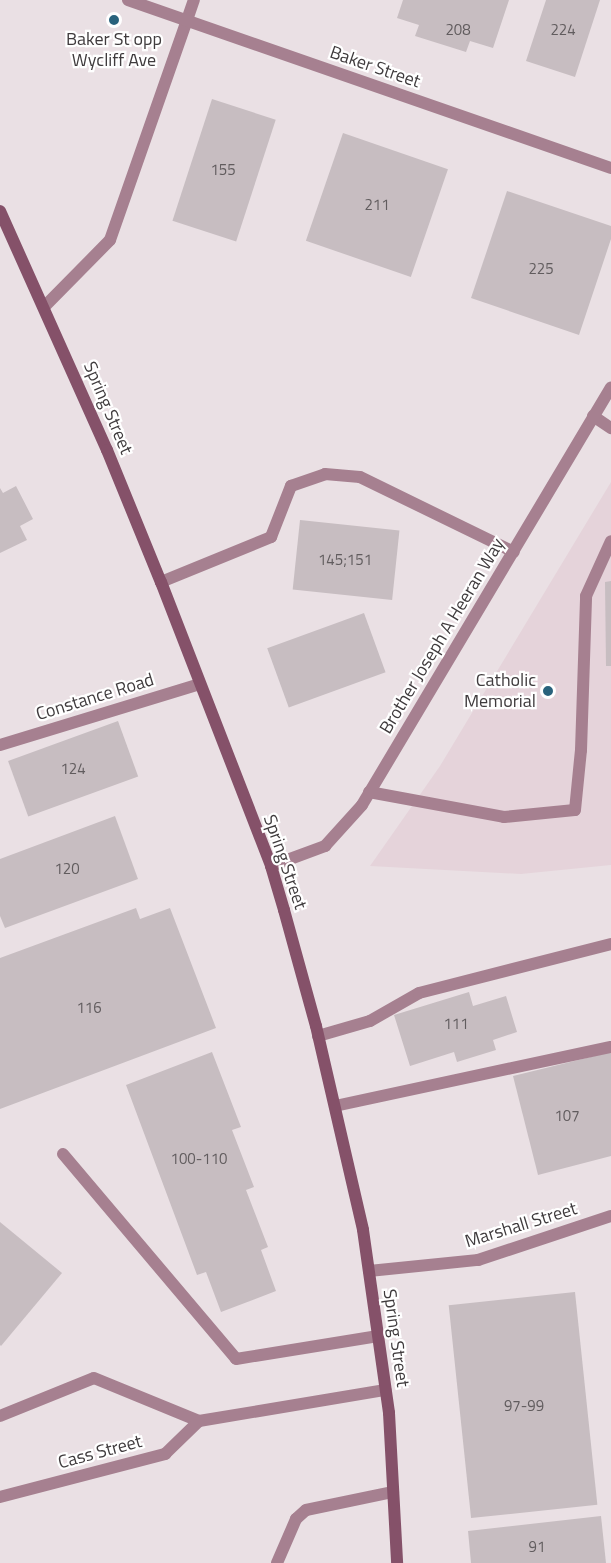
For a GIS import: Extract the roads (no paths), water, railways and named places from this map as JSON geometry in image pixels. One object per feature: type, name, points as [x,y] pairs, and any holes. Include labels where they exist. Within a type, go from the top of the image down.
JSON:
[{"type":"main road","name":"Spring Street","points":[[0,211],[44,306],[161,582],[271,866],[318,1036],[369,1271],[385,1390],[397,1563]]},
{"type":"street","name":"Baker Street","points":[[128,0],[611,168]]},
{"type":"street","points":[[44,306],[110,240],[194,0]]},
{"type":"street","name":"Brother Joseph A Heeran Way","points":[[271,866],[324,846],[369,792],[611,388]]},
{"type":"street","points":[[593,416],[611,428]]},
{"type":"street","points":[[161,582],[271,537],[291,486],[325,474],[360,477],[513,552]]},
{"type":"street","points":[[369,792],[504,817],[575,810],[581,750],[586,596],[611,542]]},
{"type":"street","name":"Constance Road","points":[[0,745],[200,684]]},
{"type":"street","points":[[318,1036],[370,1021],[419,993],[611,944]]},
{"type":"street","points":[[334,1106],[611,1047]]},
{"type":"street","points":[[63,1154],[236,1359],[378,1335]]},
{"type":"street","name":"Marshall Street","points":[[369,1271],[478,1260],[611,1216]]},
{"type":"street","points":[[0,1416],[94,1378],[199,1421],[385,1390]]},
{"type":"street","name":"Cass Street","points":[[0,1497],[165,1454],[199,1421]]},
{"type":"street","points":[[277,1563],[296,1519],[306,1510],[338,1501],[393,1492]]},
{"type":"place","name":"Baker St opp Wycliff Ave","points":[[114,20]]},
{"type":"place","name":"Catholic Memorial","points":[[548,691]]}]
